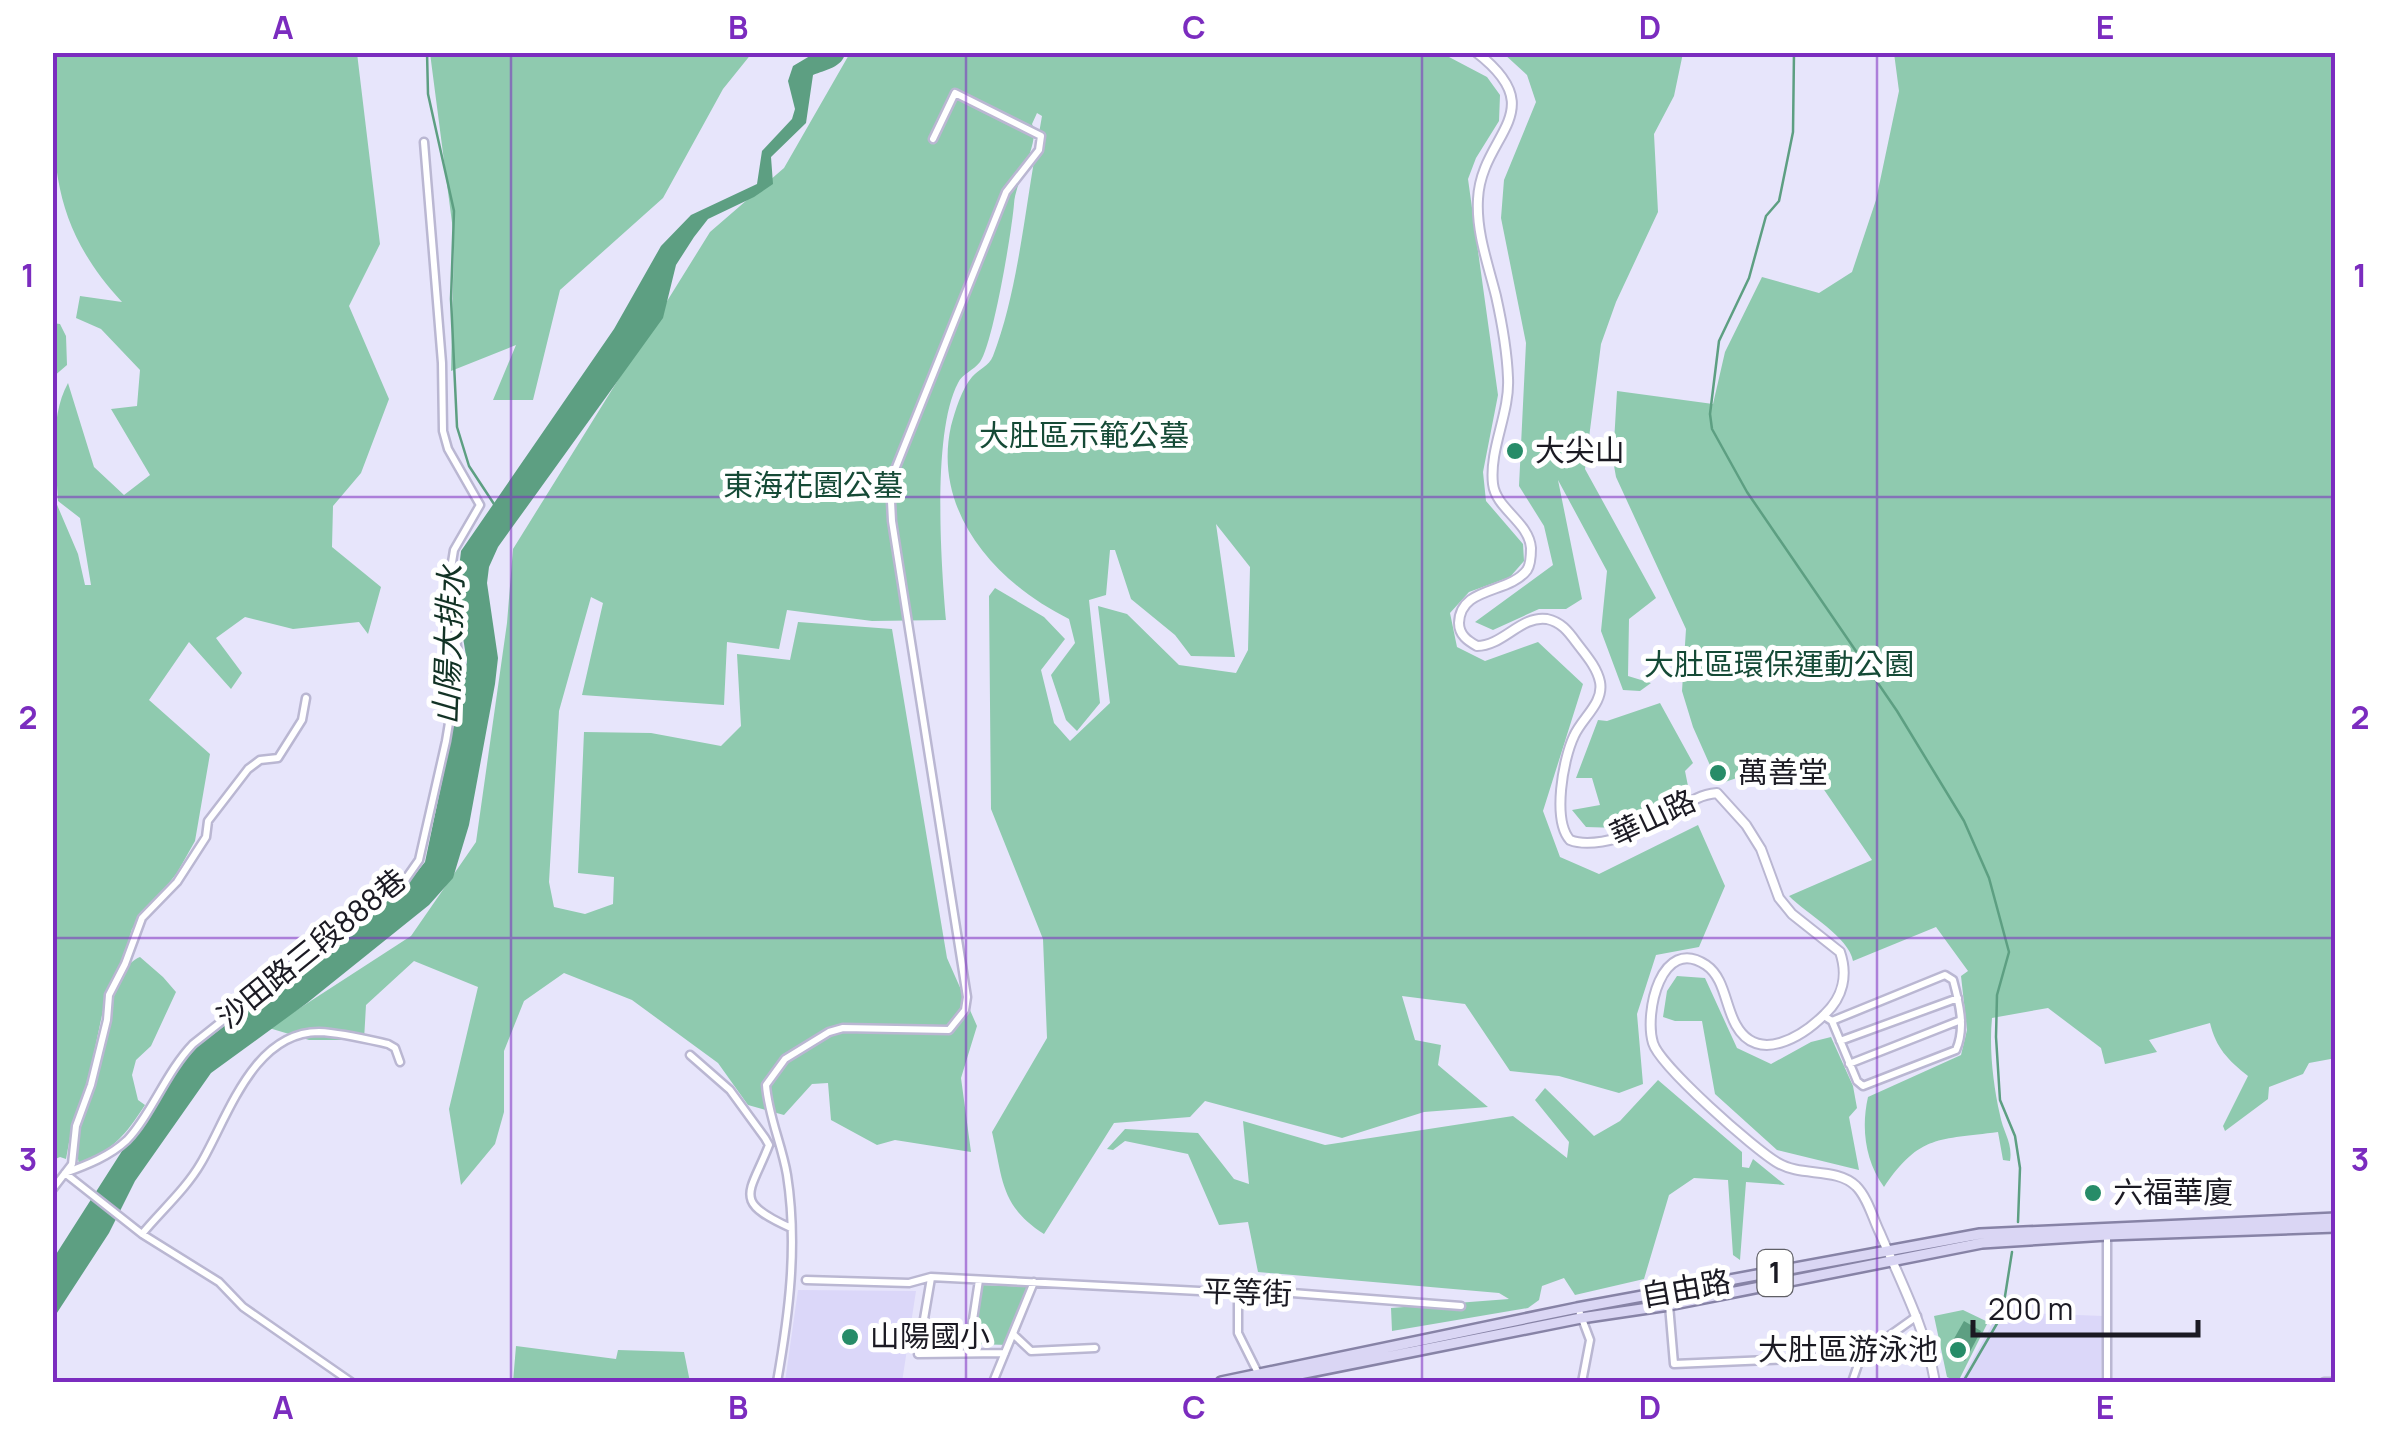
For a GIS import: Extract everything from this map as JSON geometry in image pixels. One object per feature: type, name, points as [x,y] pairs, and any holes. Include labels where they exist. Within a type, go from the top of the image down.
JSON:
[{"type":"main road","name":"自由路","points":[[1220,1382],[1259,1378],[1890,1256],[2106,1231],[2336,1218]]},
{"type":"main road","name":"自由路","points":[[2106,1231],[2336,1227]]},
{"type":"main road","name":"自由路","points":[[1580,1313],[1669,1305],[1890,1256]]},
{"type":"street","name":"華山路","points":[[1476,52],[1502,76],[1512,100],[1506,128],[1482,176],[1478,203],[1480,237],[1504,338],[1509,383],[1493,483],[1526,533],[1531,550],[1527,570],[1518,578],[1471,599],[1463,608],[1461,632],[1477,646],[1489,646],[1532,620],[1550,620],[1564,627],[1592,662],[1600,680],[1600,694],[1572,740],[1559,812],[1565,834],[1580,844],[1594,844],[1667,818],[1702,794],[1717,793],[1746,825],[1780,898],[1792,914],[1840,952],[1844,983],[1828,1018]]},
{"type":"street","points":[[777,1382],[790,1303],[792,1229],[787,1175],[766,1086],[779,1064],[819,1036],[843,1028],[949,1030],[965,1010],[967,996],[892,521],[890,482],[1006,192],[1039,150],[1040,136],[955,93],[932,138]]},
{"type":"street","name":"沙田路三段888巷","points":[[52,1190],[66,1174],[102,1158],[128,1139],[178,1060],[193,1044],[405,880],[419,860],[459,662],[449,581],[454,550],[480,505],[448,449],[443,431],[442,363],[424,142]]},
{"type":"street","points":[[306,698],[302,720],[278,758],[260,760],[248,769],[208,821],[206,837],[177,882],[142,918],[125,964],[108,995],[107,1020],[76,1126],[72,1164],[66,1174],[142,1234],[218,1282],[243,1307],[351,1382]]},
{"type":"street","points":[[1828,1018],[1856,1081],[1863,1086],[1956,1050],[1961,1039],[1958,998],[1953,980],[1944,975],[1828,1018],[1779,1045],[1754,1041],[1735,1025],[1717,975],[1704,964],[1683,960],[1659,978],[1650,1029],[1659,1057],[1778,1164],[1843,1177],[1855,1184],[1916,1316],[1934,1382]]},
{"type":"street","points":[[1840,1041],[1958,998]]},
{"type":"street","points":[[1849,1064],[1961,1020]]},
{"type":"street","points":[[142,1234],[200,1166],[232,1102],[257,1064],[271,1051],[296,1038],[321,1032],[388,1044],[395,1048],[400,1062]]},
{"type":"street","points":[[690,1055],[730,1090],[765,1138],[769,1145],[752,1180],[750,1198],[758,1211],[792,1229]]},
{"type":"street","points":[[2106,1231],[2106,1382]]},
{"type":"street","points":[[931,1277],[918,1354],[1005,1353]]},
{"type":"street","name":"平等街","points":[[806,1280],[909,1283],[931,1277],[1279,1292],[1461,1306]]},
{"type":"street","points":[[968,1354],[979,1280]]},
{"type":"street","points":[[993,1382],[1034,1282]]},
{"type":"street","points":[[1238,1293],[1238,1333],[1259,1378]]},
{"type":"street","points":[[1669,1305],[1674,1364],[1862,1356]]},
{"type":"street","points":[[1580,1313],[1590,1340],[1582,1382]]},
{"type":"street","points":[[1852,1382],[1862,1356],[1916,1316]]},
{"type":"street","points":[[1013,1334],[1031,1351],[1095,1348]]},
{"type":"street","points":[[2324,1382],[2336,1382]]},
{"type":"shaded area","points":[[815,53],[845,53],[837,65],[813,75],[806,123],[771,157],[773,184],[708,219],[694,237],[676,265],[663,318],[498,547],[489,567],[487,583],[498,658],[495,684],[469,825],[453,878],[429,905],[307,1003],[211,1073],[135,1181],[109,1233],[53,1319],[53,1259],[168,1079],[198,1046],[377,905],[403,889],[425,862],[467,662],[456,595],[461,551],[614,329],[661,246],[691,215],[757,184],[762,151],[792,119],[795,109],[788,81],[793,66]]},
{"type":"shaded area","name":"山陽國小","points":[[798,1290],[916,1291],[902,1382],[785,1382]]},
{"type":"shaded area","points":[[1999,1312],[2103,1316],[2101,1382],[1960,1382]]},
{"type":"shaded area","points":[[1964,1321],[1981,1331],[1965,1361],[1947,1351]]},
{"type":"green space","points":[[1448,52],[1449,57],[1487,77],[1500,95],[1499,121],[1468,179],[1498,395],[1483,472],[1486,501],[1523,544],[1524,561],[1510,577],[1469,592],[1450,613],[1457,647],[1485,661],[1538,642],[1583,684],[1543,811],[1560,857],[1599,874],[1698,825],[1725,886],[1699,947],[1656,955],[1637,1014],[1643,1084],[1619,1093],[1559,1076],[1510,1071],[1465,1004],[1402,996],[1415,1040],[1441,1045],[1438,1065],[1488,1107],[1424,1112],[1342,1138],[1205,1101],[1190,1117],[1114,1123],[1044,1234],[1011,1202],[992,1132],[1047,1038],[1043,939],[991,809],[989,596],[995,588],[1044,617],[1065,639],[1041,670],[1054,723],[1070,741],[1110,703],[1098,606],[1127,614],[1179,665],[1236,673],[1248,650],[1250,567],[1216,524],[1235,657],[1191,656],[1175,635],[1131,599],[1115,550],[1110,550],[1106,595],[1089,600],[1100,703],[1077,731],[1066,720],[1051,675],[1075,643],[1069,619],[1017,586],[995,565],[961,515],[951,487],[951,426],[965,387],[991,359],[1002,331],[1042,116],[1037,113],[1032,124],[1031,151],[1015,195],[991,333],[980,362],[958,383],[944,433],[940,499],[946,620],[872,621],[787,610],[779,649],[727,642],[724,705],[582,695],[603,603],[591,597],[559,711],[549,882],[554,907],[585,914],[613,904],[614,877],[578,873],[584,732],[651,733],[721,746],[741,726],[737,654],[790,660],[798,622],[892,629],[947,958],[977,1026],[961,1078],[971,1152],[895,1140],[877,1145],[831,1120],[828,1083],[812,1084],[784,1115],[748,1105],[718,1063],[632,1000],[564,973],[524,1001],[504,1051],[504,1112],[495,1144],[461,1185],[449,1109],[478,987],[414,961],[366,1005],[364,1040],[309,1040],[269,1028],[411,936],[476,842],[507,623],[513,549],[710,232],[784,168],[850,53]]},
{"type":"green space","points":[[53,53],[357,53],[380,244],[349,306],[389,399],[361,473],[333,506],[332,547],[381,587],[368,634],[359,622],[293,629],[245,617],[216,638],[242,673],[231,689],[189,642],[149,700],[210,754],[195,841],[177,873],[132,929],[121,965],[108,987],[66,1159],[53,1160],[52,493],[78,554],[85,585],[91,585],[80,518],[58,501],[56,425],[68,383],[94,467],[124,495],[150,475],[111,409],[137,406],[140,370],[101,329],[76,318],[80,296],[122,302],[98,272],[67,215],[55,156]]},
{"type":"green space","points":[[430,53],[752,53],[723,89],[663,198],[560,290],[533,400],[493,400],[516,345],[451,371],[454,238]]},
{"type":"green space","points":[[1503,53],[1683,53],[1674,96],[1654,134],[1658,212],[1601,344],[1585,469],[1656,598],[1629,619],[1628,676],[1651,683],[1640,691],[1623,690],[1601,631],[1607,571],[1558,480],[1582,599],[1566,609],[1539,609],[1493,630],[1475,622],[1553,565],[1544,526],[1519,486],[1526,343],[1501,218],[1504,180],[1536,102],[1527,75]]},
{"type":"green space","name":"大肚區環保運動公園","points":[[1894,53],[2335,53],[2336,1058],[2309,1063],[2303,1074],[2269,1087],[2268,1099],[2225,1131],[2223,1126],[2248,1076],[2224,1053],[2210,1023],[2149,1040],[2157,1052],[2105,1064],[2101,1048],[2048,1008],[1992,1018],[1994,1079],[2010,1161],[2003,1160],[1998,1132],[1945,1139],[1920,1148],[1884,1187],[1866,1144],[1868,1097],[1961,1055],[1967,1030],[1961,976],[1968,971],[1936,927],[1853,961],[1844,943],[1789,896],[1872,860],[1801,756],[1725,782],[1717,781],[1682,691],[1686,629],[1616,477],[1613,460],[1617,391],[1713,404],[1725,352],[1762,277],[1819,293],[1852,272],[1876,200],[1899,91]]},
{"type":"green space","points":[[52,323],[60,324],[66,336],[67,365],[53,377]]},
{"type":"green space","points":[[1660,703],[1693,763],[1685,771],[1689,791],[1619,828],[1586,827],[1572,810],[1600,805],[1592,778],[1576,778],[1598,720],[1607,721]]},
{"type":"green space","points":[[140,957],[176,992],[151,1046],[136,1060],[132,1075],[138,1100],[145,1105],[118,1140],[79,1164],[83,1106],[107,1008],[119,978]]},
{"type":"green space","points":[[1677,976],[1705,978],[1737,1048],[1771,1064],[1811,1042],[1831,1037],[1853,1086],[1857,1108],[1849,1117],[1859,1170],[1777,1150],[1715,1094],[1702,1021],[1663,1017],[1667,991]]},
{"type":"green space","points":[[1658,1080],[1742,1152],[1742,1167],[1749,1168],[1753,1159],[1785,1185],[1746,1182],[1740,1260],[1733,1255],[1728,1180],[1694,1178],[1669,1195],[1644,1279],[1575,1295],[1564,1278],[1542,1286],[1539,1300],[1528,1308],[1392,1331],[1391,1308],[1509,1299],[1499,1293],[1258,1272],[1248,1222],[1219,1225],[1188,1154],[1125,1141],[1113,1150],[1107,1149],[1125,1129],[1198,1133],[1234,1179],[1249,1184],[1243,1121],[1325,1145],[1513,1116],[1567,1158],[1569,1142],[1535,1100],[1545,1088],[1594,1136],[1620,1121]]},
{"type":"green space","points":[[981,1285],[1031,1287],[1008,1345],[973,1344]]},
{"type":"green space","name":"大肚區游泳池","points":[[1963,1310],[1988,1322],[1958,1382],[1947,1377],[1934,1316]]},
{"type":"green space","points":[[516,1346],[616,1359],[618,1350],[684,1352],[690,1382],[513,1382]]},
{"type":"waterway","points":[[427,52],[428,94],[454,211],[451,299],[457,427],[469,466],[494,504]]},
{"type":"waterway","points":[[1794,52],[1793,132],[1779,201],[1766,216],[1749,278],[1719,341],[1710,414],[1712,429],[1747,492],[1897,711],[1964,821],[1989,878],[2009,952],[1997,995],[1996,1037],[2000,1100],[2015,1136],[2020,1168],[2018,1222]]},
{"type":"waterway","points":[[1963,1382],[2002,1315],[2012,1252]]},
{"type":"place","name":"大尖山","points":[[1515,451]]},
{"type":"place","name":"萬善堂","points":[[1718,773]]},
{"type":"place","name":"六福華廈","points":[[2093,1193]]},
{"type":"place","name":"山陽國小","points":[[850,1337]]},
{"type":"place","name":"大肚區游泳池","points":[[1958,1350]]},
{"type":"park label","name":"大肚區示範公墓","points":[[1084,436]]},
{"type":"park label","name":"東海花園公墓","points":[[813,486]]},
{"type":"water label","name":"山陽大排水","points":[[449,645]]}]
